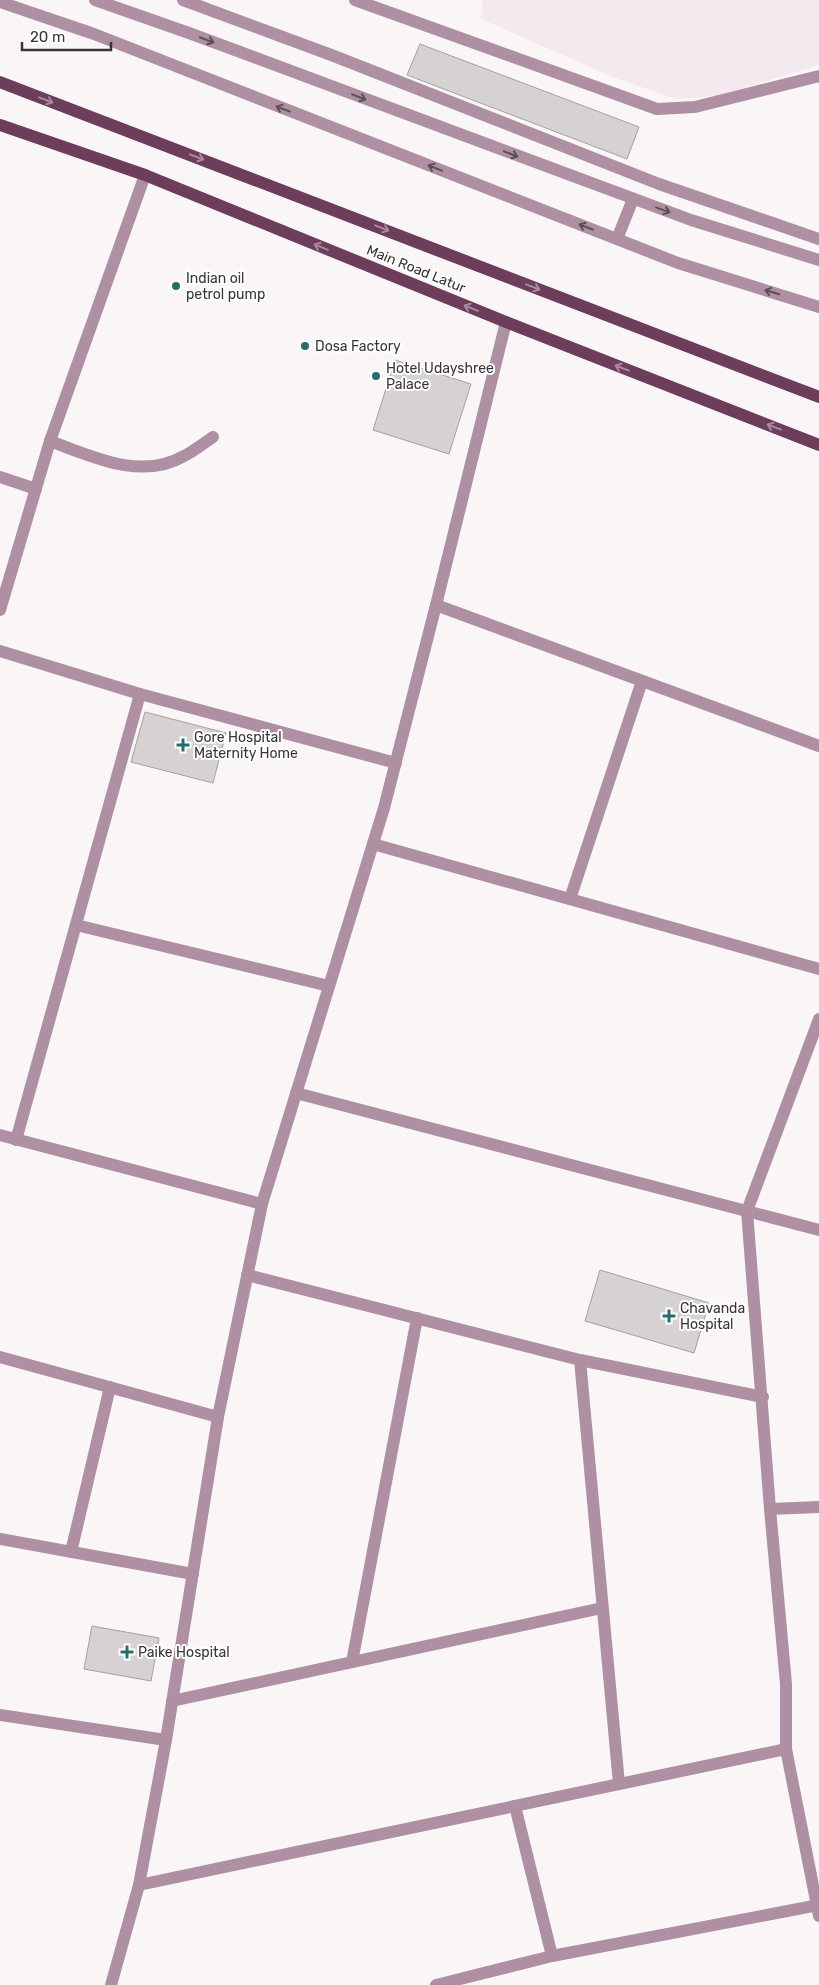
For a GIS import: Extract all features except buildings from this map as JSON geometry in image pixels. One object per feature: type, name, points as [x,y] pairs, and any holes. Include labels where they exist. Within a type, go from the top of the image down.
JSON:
[{"type":"main road","name":"Main Road Latur","points":[[0,82],[819,397]]},
{"type":"main road","name":"Main Road Latur","points":[[0,125],[145,176],[506,322],[819,445]]},
{"type":"street","points":[[95,0],[198,36],[634,200],[819,260]]},
{"type":"street","points":[[183,0],[334,56],[659,184],[819,239]]},
{"type":"street","points":[[355,0],[657,109],[695,107],[819,76]]},
{"type":"street","points":[[0,2],[94,34],[678,263],[819,307]]},
{"type":"street","points":[[0,610],[50,441],[145,176]]},
{"type":"street","points":[[617,239],[634,200]]},
{"type":"street","points":[[111,1985],[138,1885],[166,1740],[218,1417],[262,1204],[373,844],[396,763],[506,322]]},
{"type":"street","points":[[50,441],[111,462],[146,467],[165,464],[183,457],[213,437]]},
{"type":"street","points":[[0,477],[36,489]]},
{"type":"street","points":[[436,605],[819,746]]},
{"type":"street","points":[[0,651],[140,694],[396,763]]},
{"type":"street","points":[[570,899],[642,681]]},
{"type":"street","points":[[16,1140],[140,694]]},
{"type":"street","points":[[373,844],[819,969]]},
{"type":"street","points":[[76,925],[329,986]]},
{"type":"street","points":[[436,1985],[552,1956],[818,1909],[786,1749],[786,1684],[770,1509],[763,1397],[747,1211],[819,1019]]},
{"type":"street","points":[[296,1093],[819,1230]]},
{"type":"street","points":[[0,1136],[262,1204]]},
{"type":"street","points":[[247,1275],[580,1360],[763,1397]]},
{"type":"street","points":[[352,1662],[417,1318]]},
{"type":"street","points":[[0,1357],[218,1417]]},
{"type":"street","points":[[580,1360],[619,1784]]},
{"type":"street","points":[[71,1552],[110,1387]]},
{"type":"street","points":[[770,1509],[819,1506]]},
{"type":"street","points":[[0,1539],[193,1574]]},
{"type":"street","points":[[172,1701],[602,1608]]},
{"type":"street","points":[[0,1715],[166,1740]]},
{"type":"street","points":[[138,1885],[786,1749]]},
{"type":"street","points":[[515,1806],[552,1956]]},
{"type":"shaded area","points":[[482,0],[819,0],[819,65],[717,96],[676,99],[610,76],[481,19]]},
{"type":"place","name":"Indian oil petrol pump","points":[[176,286]]},
{"type":"place","name":"Dosa Factory","points":[[305,346]]},
{"type":"place","name":"Hotel Udayshree Palace","points":[[376,376]]},
{"type":"place","name":"Gore Hospital Maternity Home","points":[[183,745]]},
{"type":"place","name":"Chavanda Hospital","points":[[669,1316]]},
{"type":"place","name":"Paike Hospital","points":[[127,1652]]}]
